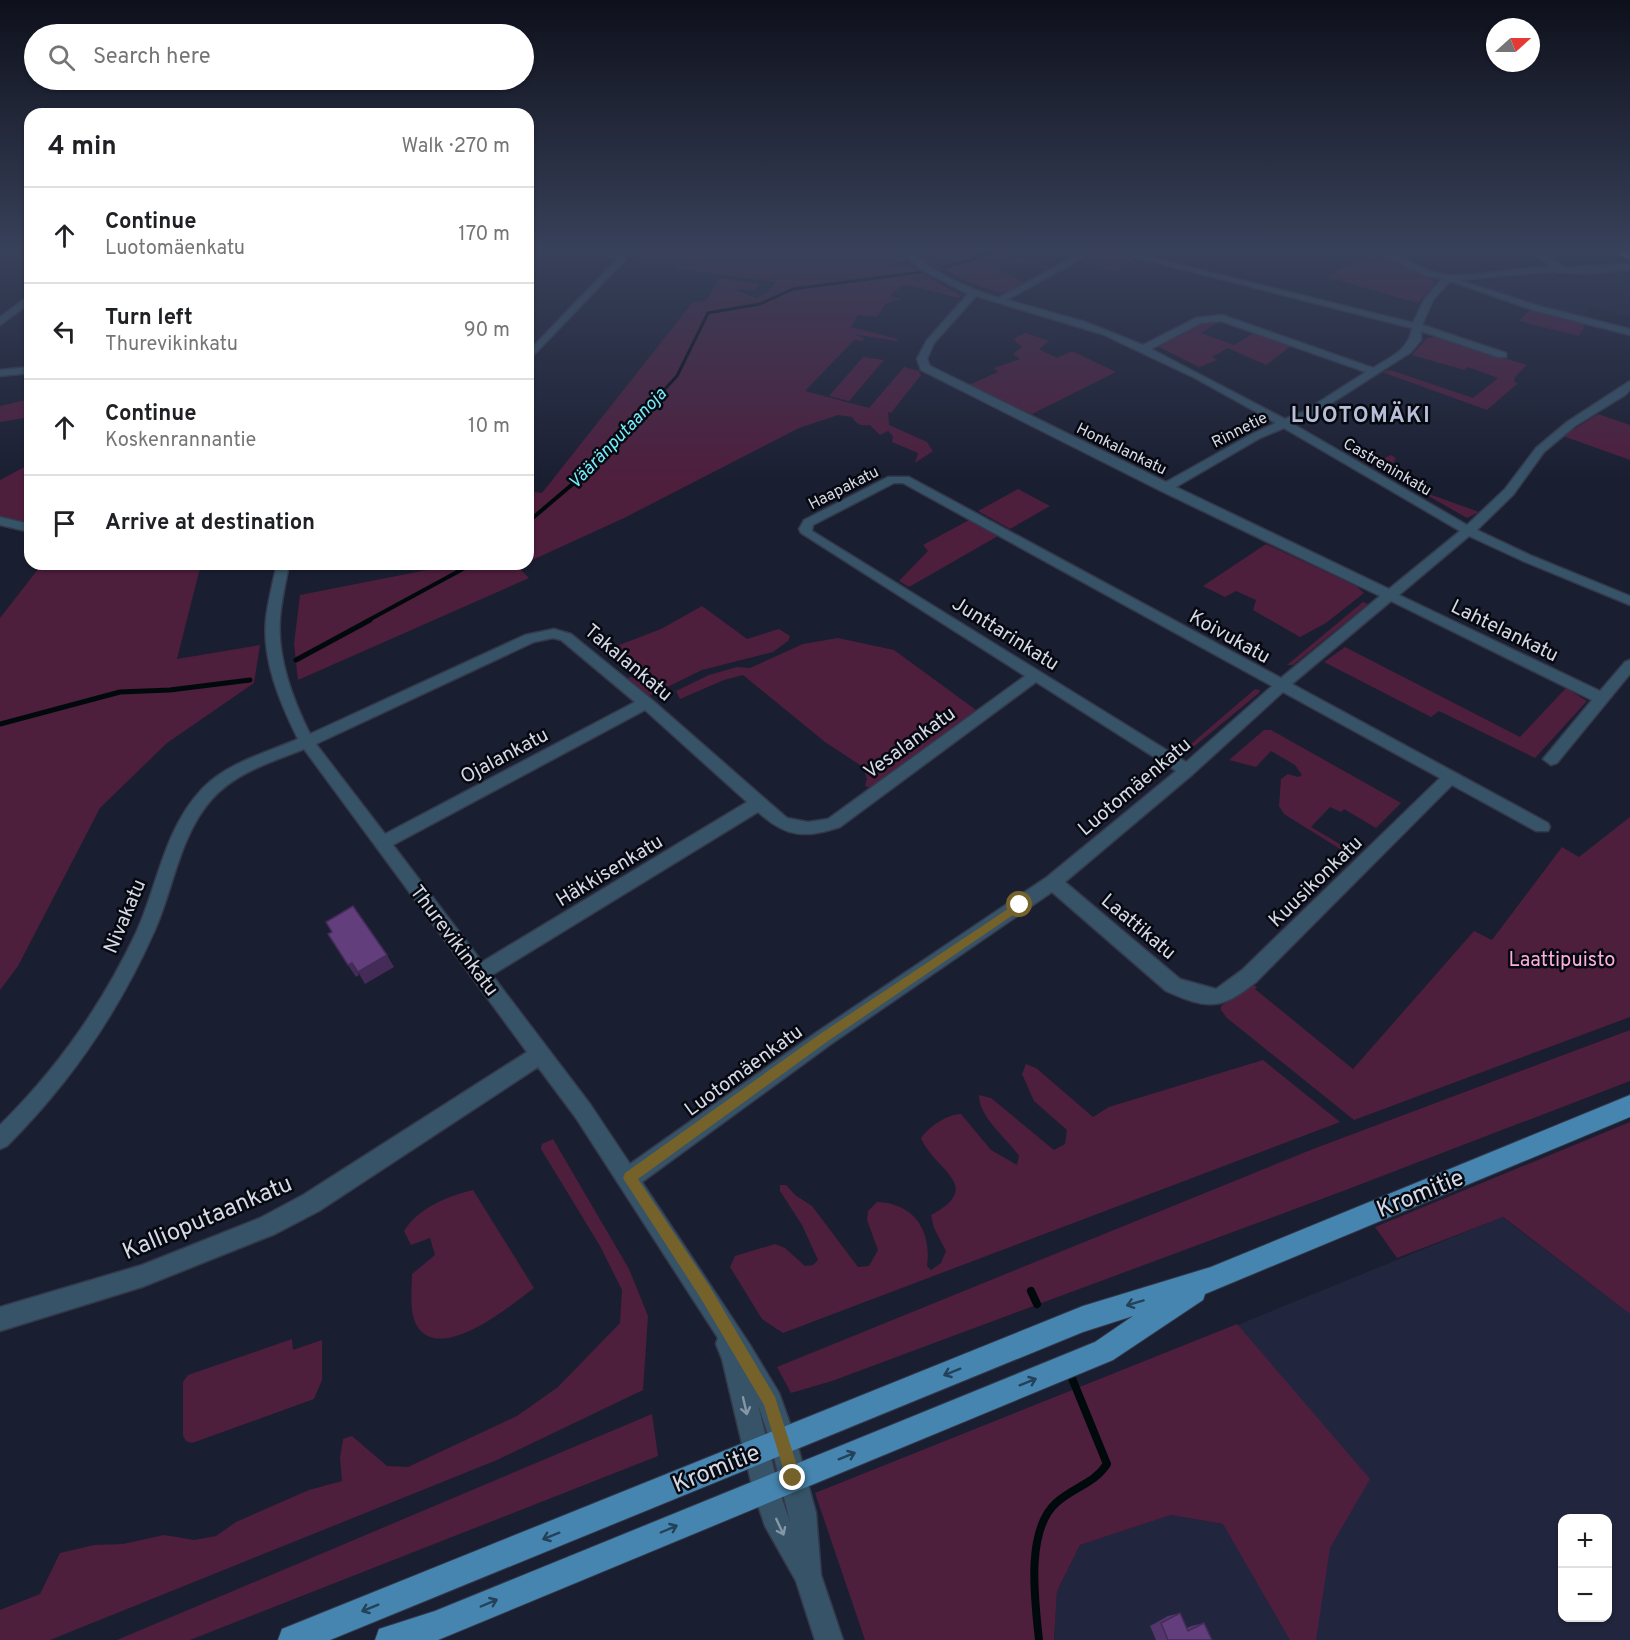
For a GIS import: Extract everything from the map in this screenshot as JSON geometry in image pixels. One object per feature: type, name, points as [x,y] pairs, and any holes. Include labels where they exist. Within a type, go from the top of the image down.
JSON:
[{"type":"main road","name":"Kromitie","points":[[292,1640],[1083,1319],[1210,1280],[1630,1106]]},
{"type":"main road","name":"Kromitie","points":[[390,1640],[435,1626],[1104,1351],[1210,1280]]},
{"type":"street","points":[[534,352],[557,328]]},
{"type":"street","name":"Honkalankatu","points":[[943,328],[930,342],[922,359],[925,368],[1165,488],[1390,596]]},
{"type":"street","name":"Castreninkatu","points":[[1095,328],[1191,370],[1468,530],[1630,601]]},
{"type":"street","points":[[1145,348],[1184,328]]},
{"type":"street","points":[[1249,328],[1375,372]]},
{"type":"street","name":"Rinnetie","points":[[1165,488],[1256,436],[1309,413],[1375,372],[1408,350],[1416,340],[1415,328]]},
{"type":"street","points":[[1420,328],[1502,355]]},
{"type":"street","points":[[1613,328],[1630,332]]},
{"type":"street","points":[[0,373],[24,371]]},
{"type":"street","name":"Luotomäenkatu","points":[[629,1178],[824,1038],[1053,882],[1187,770],[1280,686],[1468,530],[1505,497],[1540,450],[1581,416],[1627,391]]},
{"type":"street","name":"Haapakatu","points":[[805,529],[808,523],[891,480],[899,479]]},
{"type":"street","name":"Koivukatu","points":[[899,479],[915,484],[1280,686],[1542,827]]},
{"type":"street","points":[[0,521],[24,527]]},
{"type":"street","name":"Junttarinkatu","points":[[805,529],[807,533],[1187,770]]},
{"type":"street","name":"Thurevikinkatu","points":[[282,570],[273,619],[273,647],[290,709],[308,742],[629,1178],[705,1292],[770,1402],[783,1440],[780,1484]]},
{"type":"street","name":"Lahtelankatu","points":[[1390,596],[1603,699]]},
{"type":"street","name":"Takalankatu","points":[[308,742],[544,633],[555,633],[566,637],[646,703],[781,823],[801,830]]},
{"type":"street","points":[[1551,759],[1630,665]]},
{"type":"street","name":"Vesalankatu","points":[[801,830],[817,829],[834,822],[1036,675]]},
{"type":"street","name":"Ojalankatu","points":[[382,843],[646,703]]},
{"type":"street","name":"Nivakatu","points":[[0,1139],[53,1083],[106,1007],[146,931],[172,855],[191,814],[208,792],[230,775],[308,742]]},
{"type":"street","name":"Kuusikonkatu","points":[[1201,996],[1216,997],[1227,994],[1249,976],[1450,778]]},
{"type":"street","name":"Häkkisenkatu","points":[[480,973],[759,803]]},
{"type":"street","name":"Laattikatu","points":[[1053,882],[1173,985],[1201,996]]},
{"type":"street","name":"Kallioputaankatu","points":[[0,1319],[142,1276],[267,1226],[311,1203],[540,1055]]},
{"type":"street","name":"Thurevikinkatu","points":[[705,1292],[734,1357],[756,1451],[780,1484]]},
{"type":"street","points":[[780,1484],[803,1513],[807,1575],[829,1640]]},
{"type":"shaded area","points":[[1502,1217],[1630,1314],[1630,1640],[1054,1640],[1057,1591],[1080,1545],[1171,1515],[1222,1524],[1140,1365]]},
{"type":"green space","points":[[673,328],[853,328],[898,339],[896,341],[853,334],[864,338],[862,341],[854,340],[805,391],[869,408],[904,367],[919,371],[921,375],[891,413],[888,412],[889,425],[927,442],[933,451],[915,463],[918,453],[892,442],[893,436],[888,431],[880,435],[870,425],[860,424],[852,417],[838,415],[799,428],[624,518],[534,559],[534,492],[542,493]]},
{"type":"green space","points":[[1194,328],[1210,328],[1201,333],[1234,345],[1256,332],[1292,345],[1266,365],[1228,348],[1212,357],[1217,360],[1199,367],[1157,346]]},
{"type":"green space","points":[[1545,328],[1584,328],[1579,336]]},
{"type":"green space","points":[[1025,333],[1049,341],[1039,349],[1057,358],[1072,351],[1116,372],[1032,414],[976,389],[971,384],[998,372],[994,368],[1020,359],[1013,354],[1022,347],[1013,339]]},
{"type":"green space","points":[[1435,337],[1527,365],[1515,377],[1514,382],[1518,383],[1487,410],[1382,372],[1390,370],[1473,398],[1498,378],[1468,367],[1464,370],[1412,355],[1427,338]]},
{"type":"green space","points":[[863,357],[884,360],[849,401],[829,396]]},
{"type":"green space","points":[[24,400],[24,418],[0,422],[0,406]]},
{"type":"green space","points":[[1598,414],[1630,425],[1630,460],[1563,436]]},
{"type":"green space","points":[[1391,455],[1396,458],[1392,465],[1394,470],[1429,494],[1479,512],[1467,518],[1372,464]]},
{"type":"green space","points":[[24,467],[24,525],[0,520],[0,480]]},
{"type":"green space","points":[[1018,489],[1050,506],[1010,529],[978,511]]},
{"type":"green space","points":[[969,520],[998,536],[909,587],[899,581],[928,551],[923,545]]},
{"type":"green space","points":[[1266,544],[1356,586],[1364,593],[1326,623],[1300,637],[1253,610],[1256,600],[1236,591],[1225,597],[1203,586]]},
{"type":"green space","points":[[37,570],[199,570],[177,659],[260,645],[254,683],[167,743],[100,808],[18,966],[0,990],[0,618]]},
{"type":"green space","points":[[427,570],[521,570],[529,578],[298,680],[294,644],[300,595]]},
{"type":"green space","points":[[1363,602],[1368,604],[1293,665],[1287,665]]},
{"type":"green space","points":[[702,606],[747,639],[779,629],[790,636],[788,641],[773,652],[702,670],[649,696],[627,678],[636,676],[609,649],[661,629]]},
{"type":"green space","points":[[838,638],[894,650],[976,710],[872,788],[865,786],[867,779],[863,767],[825,742],[743,675],[724,680],[680,699],[676,691],[709,675],[737,667],[750,668],[803,644]]},
{"type":"green space","points":[[1345,647],[1520,737],[1566,688],[1587,701],[1535,758],[1439,711],[1431,717],[1324,662]]},
{"type":"green space","points":[[1255,689],[1260,690],[1259,693],[1191,749],[1184,750]]},
{"type":"green space","points":[[1264,730],[1271,730],[1401,803],[1376,828],[1344,809],[1341,812],[1330,807],[1311,827],[1345,847],[1349,843],[1355,847],[1348,854],[1284,814],[1279,806],[1281,779],[1288,774],[1298,777],[1302,775],[1295,765],[1271,751],[1256,767],[1229,760]]},
{"type":"green space","points":[[1163,765],[1162,774],[1138,795],[1130,794],[1129,792]]},
{"type":"green space","name":"Laattipuisto","points":[[1630,817],[1630,1017],[1354,1120],[1227,1018],[1221,1010],[1221,1006],[1254,985],[1257,987],[1255,989],[1353,1069],[1474,931],[1492,940],[1562,847],[1579,857]]},
{"type":"green space","points":[[1630,1030],[1630,1081],[1343,1191],[832,1381],[791,1393],[777,1367],[1313,1149]]},
{"type":"green space","points":[[1263,1060],[1340,1122],[783,1333],[762,1319],[730,1267],[735,1256],[775,1244],[785,1248],[805,1266],[813,1265],[818,1260],[802,1225],[780,1191],[780,1185],[786,1185],[795,1195],[812,1206],[858,1267],[869,1266],[878,1250],[867,1220],[868,1211],[877,1202],[890,1204],[910,1213],[918,1221],[927,1241],[927,1266],[931,1270],[941,1263],[946,1251],[934,1228],[931,1215],[947,1205],[954,1195],[955,1186],[921,1138],[929,1129],[944,1119],[961,1114],[991,1150],[1017,1165],[1019,1156],[988,1120],[979,1095],[991,1098],[1054,1150],[1065,1144],[1067,1130],[1034,1101],[1022,1074],[1026,1064],[1036,1068],[1093,1117],[1109,1107]]},
{"type":"green space","points":[[1630,1122],[1630,1314],[1503,1217],[1397,1258],[1375,1227]]},
{"type":"green space","points":[[553,1139],[629,1269],[648,1316],[643,1390],[497,1460],[50,1640],[0,1640],[0,1610],[40,1594],[60,1553],[94,1545],[123,1544],[164,1535],[194,1540],[216,1536],[236,1522],[309,1490],[342,1481],[340,1458],[343,1439],[352,1436],[387,1466],[408,1467],[517,1416],[558,1387],[620,1323],[622,1290],[600,1246],[541,1149],[542,1144]]},
{"type":"green space","points":[[473,1190],[534,1288],[511,1306],[478,1326],[445,1338],[430,1337],[419,1329],[413,1317],[412,1274],[435,1255],[430,1238],[411,1245],[404,1231],[417,1216],[434,1204]]},
{"type":"green space","points":[[1237,1324],[1370,1479],[1330,1548],[1316,1640],[1290,1640],[1223,1524],[1171,1515],[1080,1545],[1057,1591],[1054,1640],[865,1640],[815,1493]]},
{"type":"green space","points":[[292,1339],[293,1350],[322,1340],[322,1380],[314,1399],[192,1443],[186,1441],[183,1436],[183,1382],[188,1375]]},
{"type":"green space","points":[[652,1414],[658,1456],[190,1640],[117,1640]]},
{"type":"building","points":[[353,906],[387,955],[358,972],[352,963],[348,965],[328,934],[332,932],[326,922]]},
{"type":"building","points":[[1180,1613],[1188,1631],[1204,1623],[1212,1640],[1168,1640],[1161,1623]]},
{"type":"waterway","name":"Vääränputaanoja","points":[[641,415],[677,376],[701,328]]},
{"type":"waterway","name":"Vääränputaanoja","points":[[534,517],[588,471],[642,413]]},
{"type":"waterway","name":"Vääränputaanoja","points":[[367,621],[461,570]]},
{"type":"waterway","name":"Vääränputaanoja","points":[[296,660],[370,620]]},
{"type":"waterway","name":"Vääränputaanoja","points":[[0,724],[120,692],[170,690],[250,680]]},
{"type":"waterway","points":[[1031,1291],[1037,1304]]},
{"type":"waterway","points":[[1039,1640],[1034,1568],[1040,1531],[1046,1515],[1056,1503],[1090,1481],[1107,1464],[1069,1371]]},
{"type":"district","name":"LUOTOMÄKI","points":[[1361,414]]},
{"type":"route","points":[[793,1478],[770,1402],[705,1292],[629,1178],[824,1038],[1020,905]]}]
